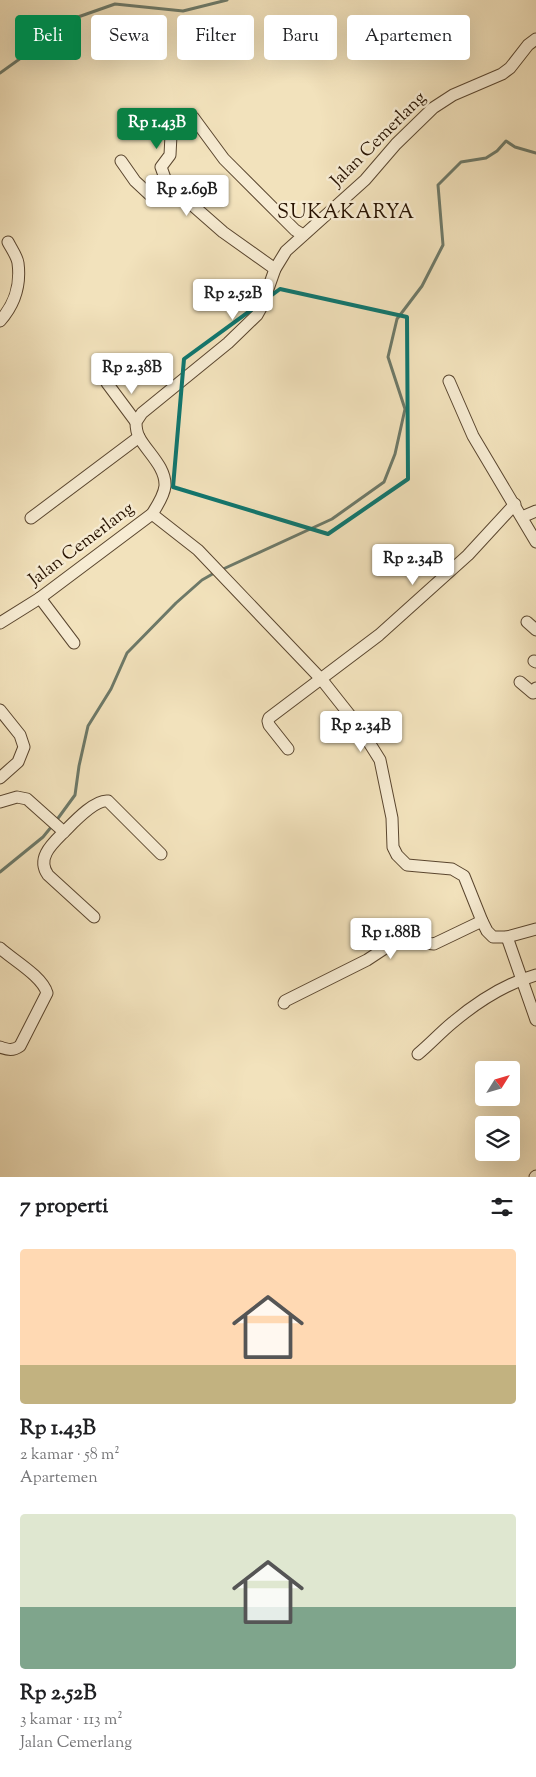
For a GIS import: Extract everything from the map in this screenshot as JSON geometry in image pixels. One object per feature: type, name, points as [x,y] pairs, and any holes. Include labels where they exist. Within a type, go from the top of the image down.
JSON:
[{"type":"street","name":"Jalan Cemerlang","points":[[0,623],[40,598],[152,514],[161,500],[165,486],[164,477],[139,437],[136,422],[142,413],[228,343],[257,316],[275,269],[286,252],[365,180],[396,144],[433,108],[453,96],[502,74],[510,68],[528,45],[536,39]]},
{"type":"street","points":[[165,191],[166,181],[161,167],[170,155],[171,135],[184,122],[193,117],[224,159],[295,230],[303,235]]},
{"type":"street","points":[[121,161],[135,181],[150,195],[156,196],[174,189],[223,232],[275,269]]},
{"type":"street","points":[[0,321],[8,312],[17,295],[18,262],[8,242]]},
{"type":"street","points":[[449,382],[473,436],[536,542]]},
{"type":"street","points":[[107,383],[136,422]]},
{"type":"street","points":[[31,518],[139,437]]},
{"type":"street","points":[[288,749],[268,725],[268,721],[282,708],[322,680],[379,635],[468,555],[515,504]]},
{"type":"street","points":[[522,518],[536,511]]},
{"type":"street","points":[[152,514],[198,550],[322,680],[360,728],[380,760],[392,818],[393,847],[397,855],[407,865],[452,869],[460,873],[467,880],[482,921],[487,931],[493,937],[507,937],[536,929]]},
{"type":"street","points":[[40,598],[74,643]]},
{"type":"street","points":[[520,682],[532,693],[536,688]]},
{"type":"street","points":[[0,710],[20,735],[24,747],[18,762],[0,778]]},
{"type":"street","points":[[0,802],[17,797],[27,799],[64,832]]},
{"type":"street","points":[[94,916],[44,870],[46,851],[64,832],[97,803],[104,800],[108,801],[161,854]]},
{"type":"street","points":[[284,1003],[367,960],[405,935],[415,934],[426,943],[434,944],[482,921]]},
{"type":"street","points":[[507,937],[536,1020]]},
{"type":"street","points":[[0,1047],[15,1050],[20,1046],[46,993],[45,988],[36,978],[1,951]]},
{"type":"street","points":[[418,1054],[467,1011],[489,995],[521,979],[536,974]]},
{"type":"highlighted area","points":[[280,289],[407,317],[408,479],[328,534],[173,487],[184,359]]},
{"type":"waterway","points":[[0,73],[78,17],[115,4],[183,11],[227,0]]},
{"type":"waterway","points":[[221,570],[332,519],[384,482],[395,454],[405,409],[388,357],[397,319],[422,286],[443,245],[438,185],[461,162],[486,158],[497,151],[506,141],[515,147],[536,153]]},
{"type":"waterway","points":[[56,821],[75,795],[88,726],[111,689],[127,653],[176,603],[202,580],[216,572]]},
{"type":"waterway","points":[[0,872],[43,837],[52,826]]},
{"type":"district","name":"SUKAKARYA","points":[[346,213]]}]
